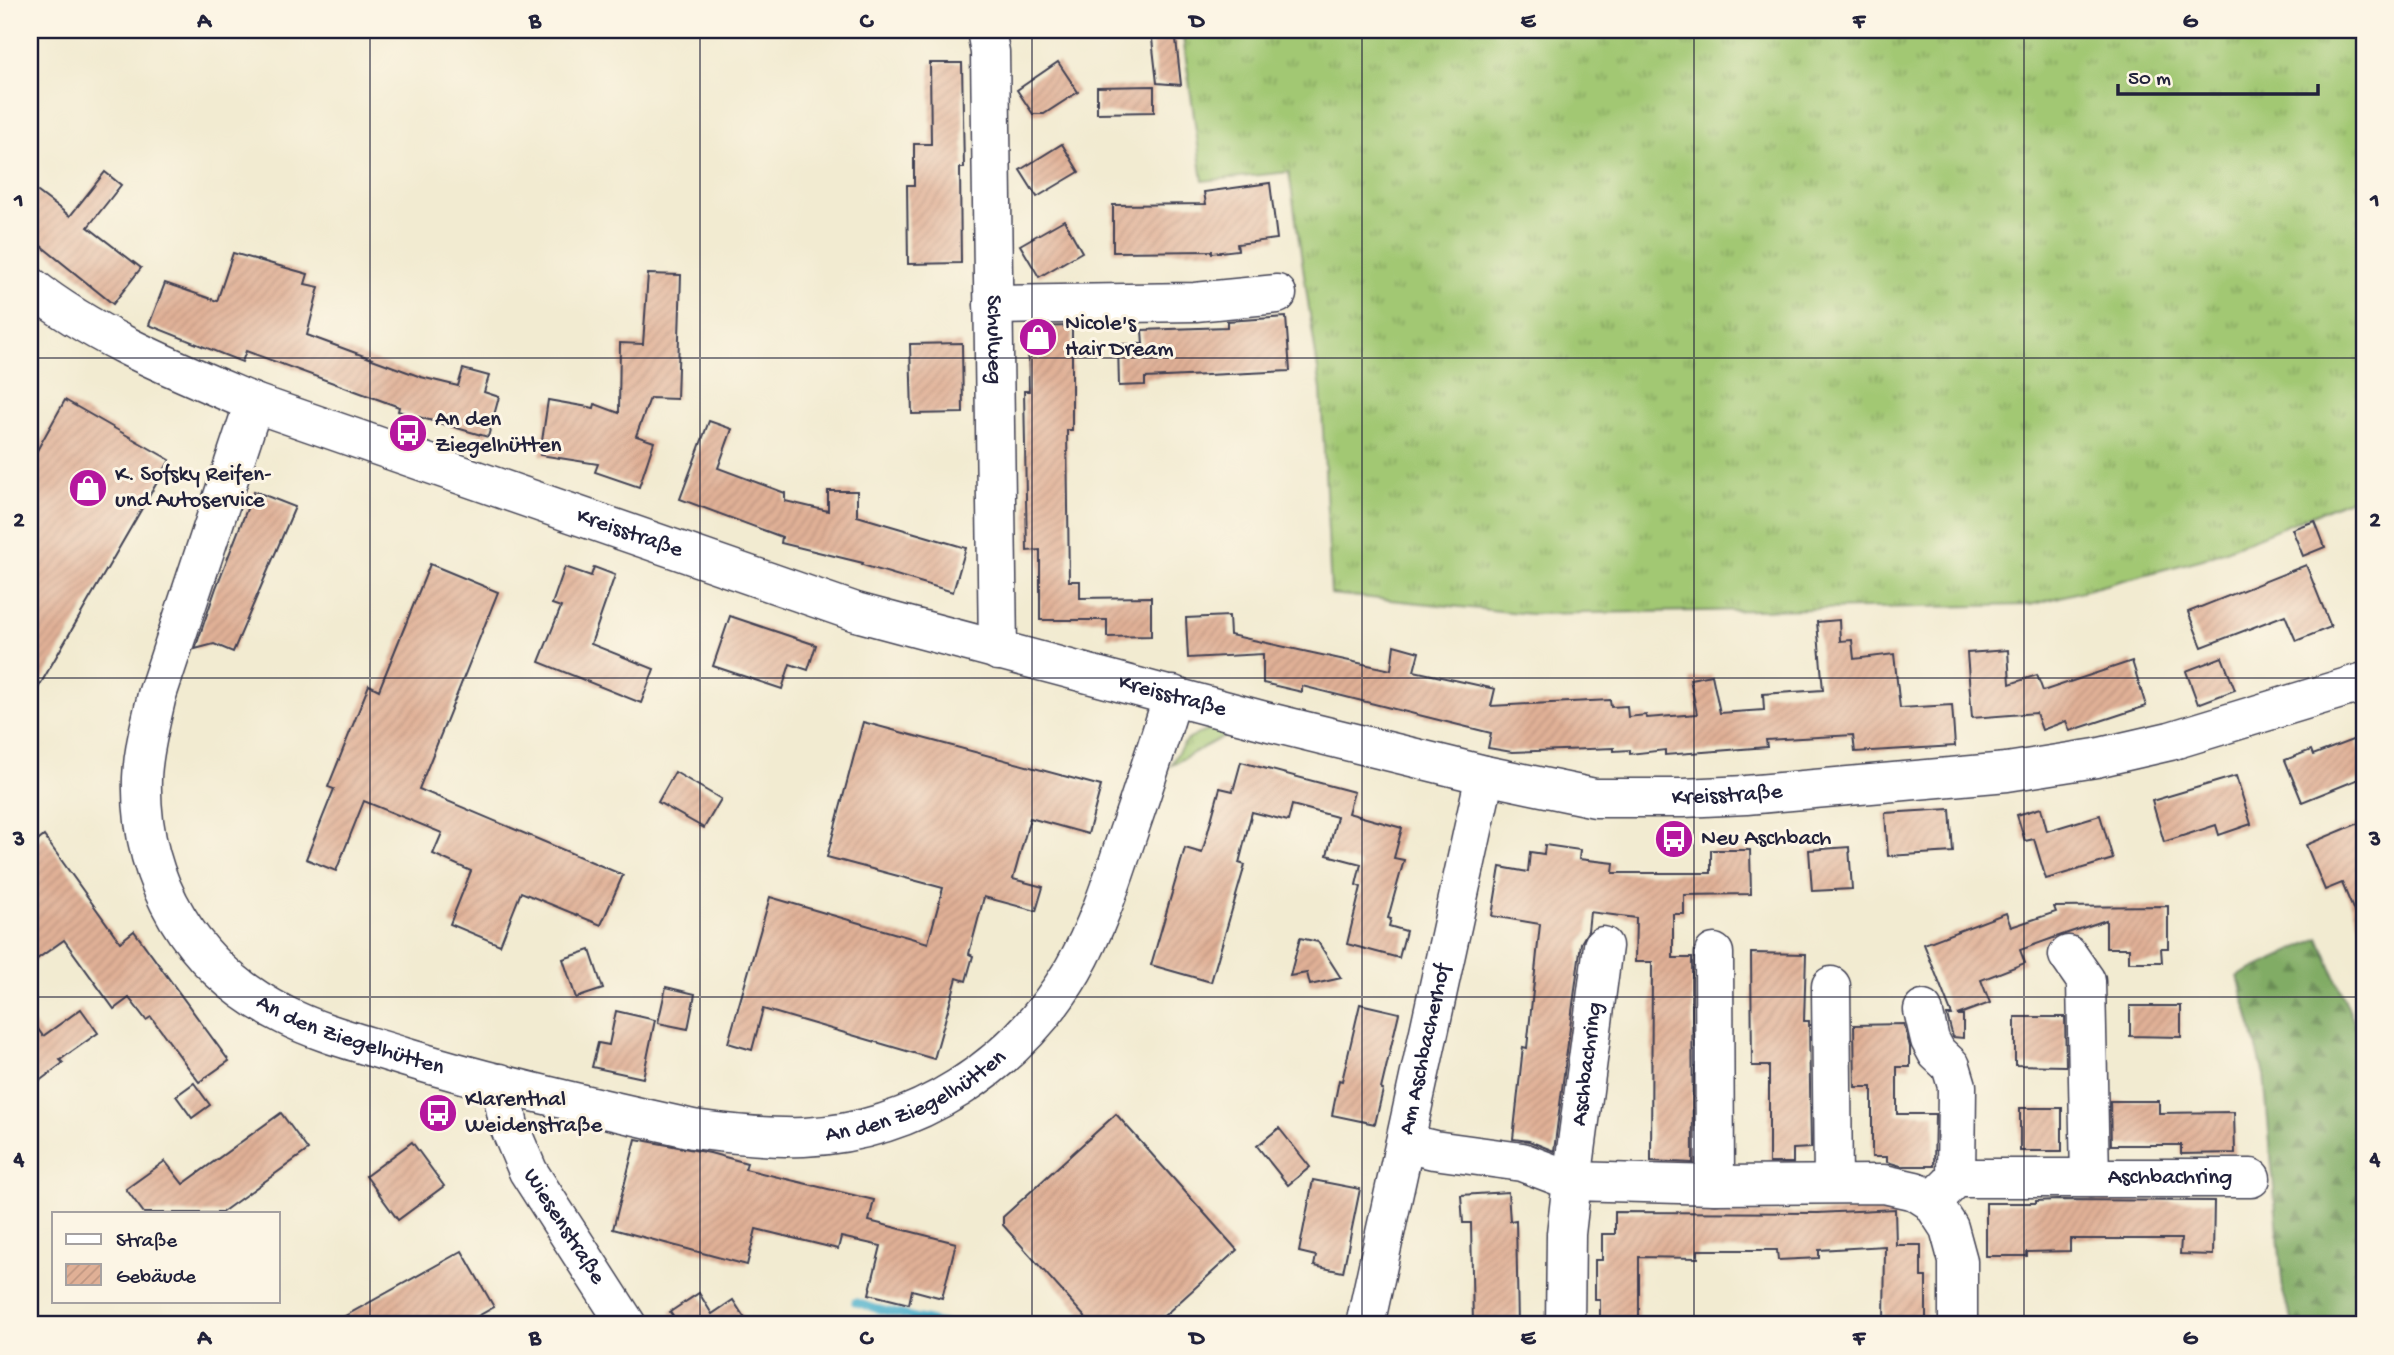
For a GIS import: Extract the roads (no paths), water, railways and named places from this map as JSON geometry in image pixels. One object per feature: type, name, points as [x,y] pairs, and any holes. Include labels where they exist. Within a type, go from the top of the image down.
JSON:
[{"type":"street","name":"Schulweg","points":[[986,30],[990,52],[998,651]]},
{"type":"street","name":"Kreisstraße","points":[[30,286],[53,304],[163,364],[254,403],[856,612],[1265,720],[1485,775],[1595,798],[1683,798],[2007,772],[2095,758],[2170,741],[2364,682]]},
{"type":"street","points":[[993,305],[1195,302],[1277,295]]},
{"type":"street","name":"An den Ziegelhütten","points":[[254,403],[157,695],[142,778],[145,833],[151,863],[181,925],[201,953],[254,999],[323,1031],[441,1068],[693,1129],[772,1137],[805,1137],[839,1133],[892,1121],[930,1106],[955,1091],[1013,1046],[1041,1015],[1074,968],[1096,924],[1116,869],[1173,695]]},
{"type":"street","name":"Am Aschbacherhof","points":[[1365,1325],[1485,775]]},
{"type":"street","name":"Aschbachring","points":[[1565,1325],[1566,1234],[1603,946]]},
{"type":"street","points":[[1714,953],[1715,1185]]},
{"type":"street","name":"Aschbachring","points":[[2068,955],[2086,981],[2090,1178]]},
{"type":"street","points":[[1831,986],[1833,1183]]},
{"type":"street","points":[[1923,1010],[1930,1040],[1937,1053],[1951,1066],[1957,1086],[1944,1190],[1958,1261],[1958,1325]]},
{"type":"street","name":"Wiesenstraße","points":[[500,1083],[509,1126],[528,1171],[627,1325]]},
{"type":"street","name":"Aschbachring","points":[[1405,1143],[1434,1150],[1522,1162],[1572,1181],[1715,1185],[1884,1184],[1915,1191],[2090,1178],[2251,1178]]},
{"type":"waterway","points":[[855,1302],[948,1325]]},
{"type":"place","name":"Nicole's Hair Dream","points":[[1038,337]]},
{"type":"place","name":"An den Ziegelhütten","points":[[408,433]]},
{"type":"place","name":"K. Sofsky Reifen- und Autoservice","points":[[88,488]]},
{"type":"place","name":"Neu Aschbach","points":[[1674,839]]},
{"type":"place","name":"Klarenthal Weidenstraße","points":[[438,1113]]}]
